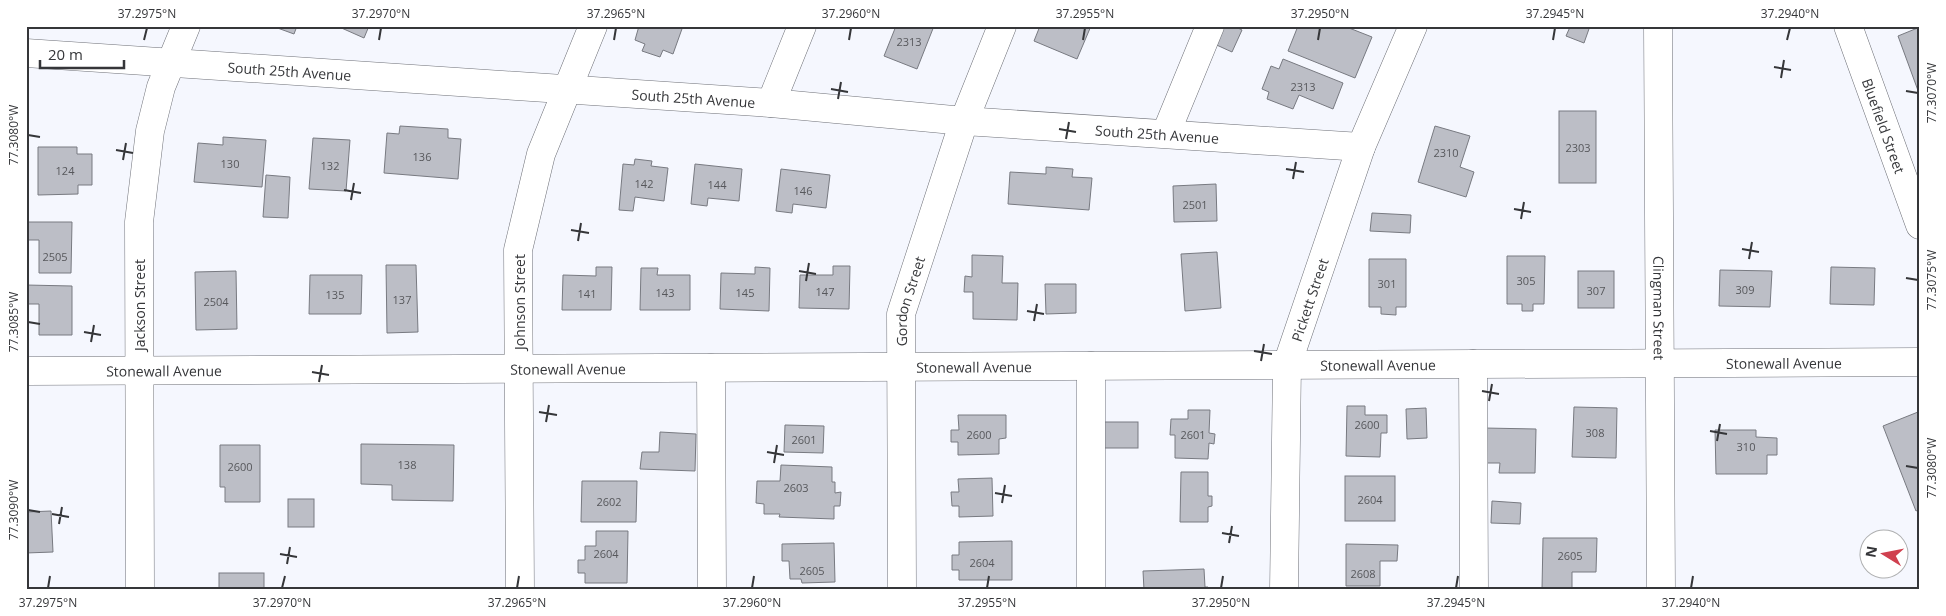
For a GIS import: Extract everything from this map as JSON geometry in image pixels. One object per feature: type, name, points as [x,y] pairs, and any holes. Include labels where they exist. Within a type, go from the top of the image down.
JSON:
[{"type":"street","name":"Jackson Street","points":[[140,590],[139,222],[145,159],[150,131],[161,87],[186,26]]},
{"type":"street","name":"Johnson Street","points":[[520,590],[518,250],[541,154],[593,26]]},
{"type":"street","points":[[771,103],[802,26]]},
{"type":"street","name":"Gordon Street","points":[[902,590],[901,314],[964,121],[1002,26]]},
{"type":"street","points":[[1166,133],[1210,26]]},
{"type":"street","name":"Pickett Street","points":[[1284,590],[1287,365],[1361,146],[1413,26]]},
{"type":"street","name":"Clingman Street","points":[[1658,26],[1660,590]]},
{"type":"street","name":"Bluefield Street","points":[[1848,26],[1920,225]]},
{"type":"street","name":"South 25th Avenue","points":[[26,53],[771,103],[964,121],[1361,146]]},
{"type":"street","name":"Stonewall Avenue","points":[[26,371],[1920,362]]},
{"type":"street","points":[[1473,364],[1474,590]]},
{"type":"street","points":[[1091,366],[1092,590]]},
{"type":"street","points":[[711,368],[712,590]]},
{"type":"building","points":[[272,26],[297,26],[294,34]]},
{"type":"building","points":[[337,26],[369,26],[364,38]]},
{"type":"building","points":[[639,26],[683,26],[673,54],[663,50],[660,57],[642,51],[645,44],[635,40]]},
{"type":"building","points":[[896,26],[934,26],[917,69],[884,56]]},
{"type":"building","points":[[1040,26],[1091,26],[1077,59],[1034,41]]},
{"type":"building","points":[[1217,26],[1234,26],[1242,30],[1232,52],[1210,42]]},
{"type":"building","points":[[1298,26],[1344,26],[1372,37],[1355,78],[1288,51]]},
{"type":"building","points":[[1568,26],[1590,26],[1584,43],[1566,36],[1570,27]]},
{"type":"building","points":[[1920,27],[1920,96],[1898,36]]},
{"type":"building","points":[[1283,59],[1343,83],[1333,109],[1299,95],[1293,109],[1267,99],[1269,92],[1262,89],[1271,66],[1279,69]]},
{"type":"building","points":[[1559,111],[1596,111],[1596,183],[1559,183]]},
{"type":"building","points":[[400,126],[448,129],[448,138],[461,139],[458,179],[384,173],[387,133],[399,134]]},
{"type":"building","points":[[1435,126],[1470,136],[1460,167],[1474,172],[1466,197],[1418,182]]},
{"type":"building","points":[[223,137],[266,140],[262,187],[194,182],[198,143],[223,145]]},
{"type":"building","points":[[313,138],[350,140],[346,191],[309,189]]},
{"type":"building","points":[[38,147],[77,147],[77,154],[92,154],[92,185],[78,185],[78,194],[38,195]]},
{"type":"building","points":[[635,159],[652,161],[651,166],[668,168],[664,201],[635,197],[633,211],[619,210],[623,164],[634,165]]},
{"type":"building","points":[[695,164],[742,169],[739,201],[708,198],[707,206],[691,204]]},
{"type":"building","points":[[1046,167],[1073,169],[1072,177],[1092,178],[1089,210],[1008,204],[1010,172],[1046,174]]},
{"type":"building","points":[[781,169],[830,175],[826,208],[793,204],[792,213],[776,211]]},
{"type":"building","points":[[266,175],[290,177],[288,218],[263,217]]},
{"type":"building","points":[[1216,184],[1217,221],[1174,222],[1173,186]]},
{"type":"building","points":[[1372,213],[1411,215],[1410,233],[1370,231]]},
{"type":"building","points":[[26,222],[72,222],[71,273],[39,273],[39,240],[26,240]]},
{"type":"building","points":[[1217,252],[1221,308],[1185,311],[1181,254]]},
{"type":"building","points":[[972,255],[1003,256],[1002,283],[1018,283],[1017,320],[973,319],[973,292],[964,292],[965,276],[972,277]]},
{"type":"building","points":[[1507,256],[1545,256],[1544,304],[1533,304],[1533,311],[1522,311],[1522,304],[1507,304]]},
{"type":"building","points":[[1369,259],[1406,259],[1406,307],[1396,307],[1396,315],[1381,314],[1381,307],[1369,307]]},
{"type":"building","points":[[386,265],[416,265],[418,332],[387,333]]},
{"type":"building","points":[[833,266],[850,266],[849,309],[799,308],[800,275],[833,275]]},
{"type":"building","points":[[596,267],[612,267],[611,310],[562,310],[563,275],[596,276]]},
{"type":"building","points":[[755,267],[770,268],[769,311],[720,309],[721,273],[755,274]]},
{"type":"building","points":[[1831,267],[1875,268],[1874,305],[1830,304]]},
{"type":"building","points":[[641,268],[658,268],[657,275],[690,275],[690,310],[640,310]]},
{"type":"building","points":[[1720,270],[1772,271],[1770,307],[1719,306]]},
{"type":"building","points":[[236,271],[237,329],[196,330],[195,272]]},
{"type":"building","points":[[1578,271],[1614,271],[1614,308],[1578,308]]},
{"type":"building","points":[[310,275],[362,275],[361,314],[309,314]]},
{"type":"building","points":[[1045,284],[1076,284],[1076,313],[1046,314]]},
{"type":"building","points":[[26,285],[72,286],[72,335],[39,335],[39,304],[26,304]]},
{"type":"building","points":[[1347,406],[1365,406],[1365,415],[1387,415],[1387,433],[1381,433],[1380,457],[1346,456]]},
{"type":"building","points":[[1574,407],[1617,408],[1616,458],[1572,457]]},
{"type":"building","points":[[1426,408],[1427,438],[1407,439],[1406,409]]},
{"type":"building","points":[[1188,410],[1210,410],[1209,433],[1215,434],[1214,444],[1209,443],[1208,459],[1175,458],[1175,435],[1170,435],[1171,419],[1188,419]]},
{"type":"building","points":[[1918,412],[1920,416],[1920,509],[1916,511],[1883,426]]},
{"type":"building","points":[[958,415],[1006,415],[1006,438],[999,439],[999,454],[958,455],[958,442],[951,442],[951,430],[959,430]]},
{"type":"building","points":[[1099,422],[1138,422],[1138,448],[1099,448]]},
{"type":"building","points":[[785,425],[824,426],[823,453],[784,452]]},
{"type":"building","points":[[1484,428],[1536,429],[1535,473],[1499,473],[1500,463],[1483,463]]},
{"type":"building","points":[[1715,430],[1756,430],[1756,437],[1777,438],[1777,455],[1767,455],[1767,474],[1716,474]]},
{"type":"building","points":[[660,432],[696,434],[695,471],[640,469],[642,452],[659,452]]},
{"type":"building","points":[[361,444],[454,445],[453,501],[392,500],[392,485],[361,484]]},
{"type":"building","points":[[220,445],[260,445],[260,502],[225,502],[225,487],[220,487]]},
{"type":"building","points":[[781,465],[832,467],[832,482],[835,482],[835,493],[841,492],[840,506],[834,506],[834,519],[779,517],[780,514],[764,514],[764,504],[756,503],[757,481],[780,481]]},
{"type":"building","points":[[1181,472],[1208,472],[1208,496],[1212,496],[1212,506],[1208,507],[1208,522],[1180,522]]},
{"type":"building","points":[[1345,476],[1395,476],[1395,521],[1345,521]]},
{"type":"building","points":[[992,478],[993,516],[959,517],[959,506],[952,506],[951,492],[959,492],[958,479]]},
{"type":"building","points":[[582,481],[637,481],[636,522],[581,522]]},
{"type":"building","points":[[288,499],[314,499],[314,527],[288,527]]},
{"type":"building","points":[[1492,501],[1521,503],[1520,524],[1491,523]]},
{"type":"building","points":[[51,511],[53,552],[26,553],[26,512]]},
{"type":"building","points":[[596,531],[628,531],[627,583],[585,583],[585,573],[578,573],[578,560],[585,560],[585,546],[596,546]]},
{"type":"building","points":[[1543,538],[1597,538],[1596,572],[1572,572],[1572,589],[1542,589]]},
{"type":"building","points":[[1012,541],[1012,580],[959,580],[959,570],[952,570],[952,555],[959,555],[959,542]]},
{"type":"building","points":[[834,543],[835,582],[802,583],[801,579],[790,579],[789,561],[782,561],[782,544]]},
{"type":"building","points":[[1346,544],[1398,545],[1397,561],[1380,561],[1380,586],[1346,586]]},
{"type":"building","points":[[1204,569],[1205,587],[1208,587],[1208,590],[1144,590],[1143,571]]},
{"type":"building","points":[[219,573],[264,573],[264,590],[219,590]]}]
